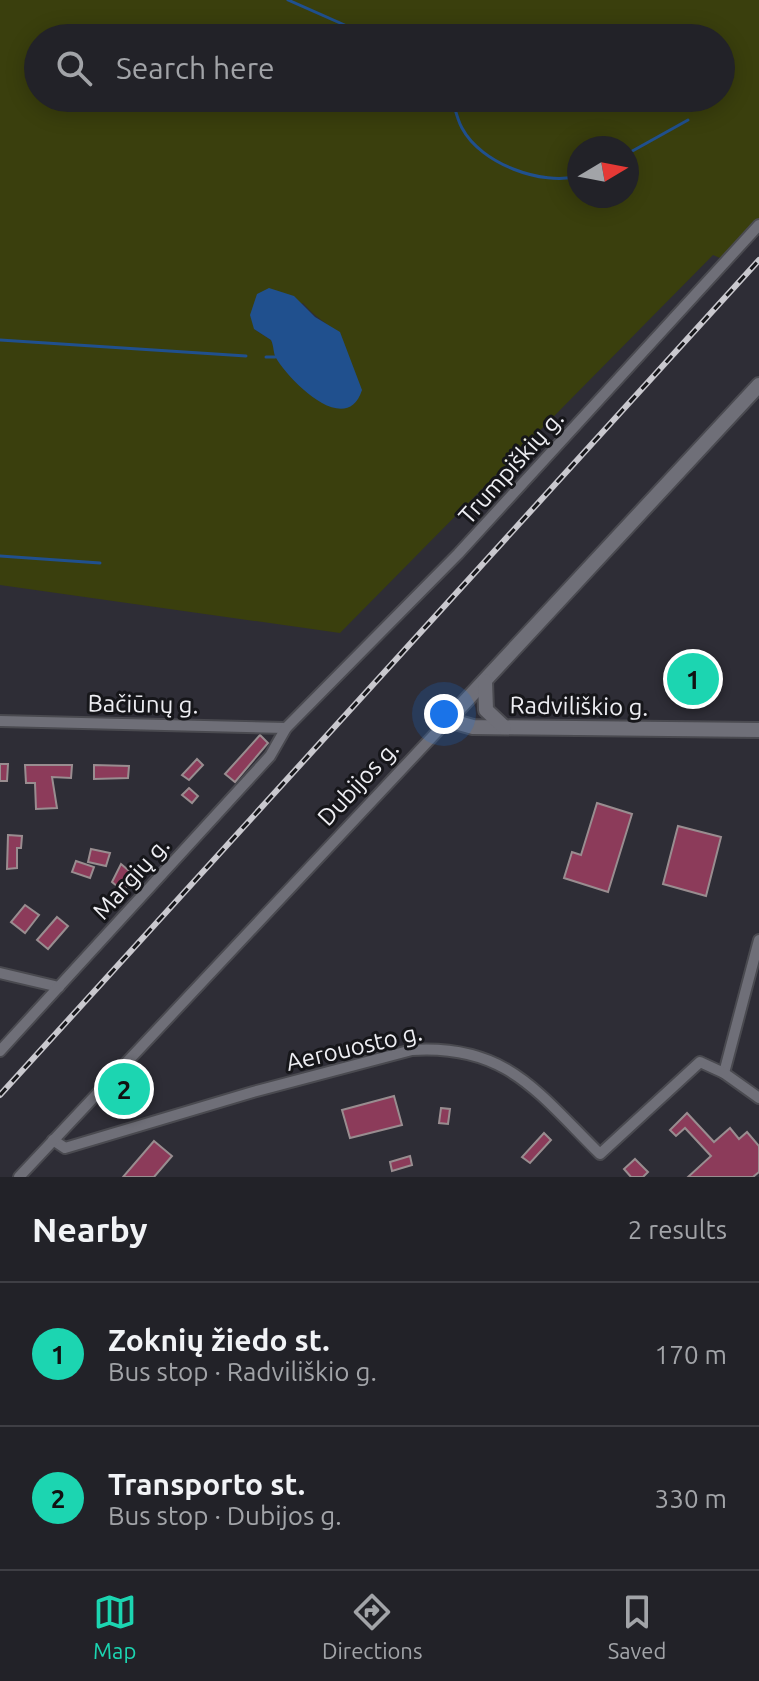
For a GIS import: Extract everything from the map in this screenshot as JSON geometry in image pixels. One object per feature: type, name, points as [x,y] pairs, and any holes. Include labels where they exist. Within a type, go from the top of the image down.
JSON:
[{"type":"main road","name":"Dubijos g.","points":[[448,720],[759,385]]},
{"type":"main road","points":[[485,681],[483,696],[486,710],[504,727]]},
{"type":"main road","name":"Radviliškio g.","points":[[448,720],[460,725],[504,727],[759,730]]},
{"type":"street","name":"Trumpiškių g.","points":[[286,728],[458,554],[759,225]]},
{"type":"street","name":"Dubijos g.","points":[[53,1140],[448,720]]},
{"type":"street","name":"Bačiūnų g.","points":[[0,721],[286,728]]},
{"type":"street","name":"Margių g.","points":[[0,1051],[270,756],[286,728]]},
{"type":"street","points":[[759,940],[724,1073],[759,1098]]},
{"type":"street","points":[[0,973],[59,987]]},
{"type":"street","name":"Aerouosto g.","points":[[53,1140],[65,1148],[253,1092],[412,1050],[451,1049],[488,1058],[529,1084],[600,1154],[700,1062],[724,1073]]},
{"type":"street","points":[[19,1177],[53,1140]]},
{"type":"green space","points":[[0,0],[759,0],[759,225],[727,261],[713,255],[340,633],[0,585]],"holes":[[[303,303],[334,330],[346,352],[274,347],[271,340],[254,329]]]},
{"type":"water","points":[[269,288],[294,296],[315,317],[340,332],[362,390],[354,404],[344,409],[331,407],[304,390],[282,367],[271,340],[254,329],[250,315],[257,294]]},
{"type":"building","points":[[684,676],[700,676],[700,686],[684,686]]},
{"type":"building","points":[[260,735],[268,743],[235,782],[225,774]]},
{"type":"building","points":[[197,759],[203,765],[189,780],[182,775]]},
{"type":"building","points":[[0,764],[8,764],[7,781],[0,781]]},
{"type":"building","points":[[25,765],[72,765],[71,778],[52,777],[57,808],[36,809],[35,783],[26,783]]},
{"type":"building","points":[[94,765],[129,766],[128,778],[94,779]]},
{"type":"building","points":[[189,788],[198,796],[192,803],[182,795]]},
{"type":"building","points":[[597,803],[632,814],[608,892],[564,878],[572,852],[581,855]]},
{"type":"building","points":[[678,826],[721,837],[706,896],[663,884]]},
{"type":"building","points":[[8,835],[22,836],[21,848],[17,848],[17,868],[7,869]]},
{"type":"building","points":[[91,849],[110,853],[106,866],[88,862]]},
{"type":"building","points":[[76,861],[94,867],[90,878],[72,872]]},
{"type":"building","points":[[121,864],[135,876],[123,891],[112,882]]},
{"type":"building","points":[[25,905],[39,915],[25,933],[11,922]]},
{"type":"building","points":[[57,917],[68,926],[48,949],[37,940]]},
{"type":"building","points":[[394,1096],[402,1125],[350,1138],[342,1110]]},
{"type":"building","points":[[441,1108],[450,1109],[448,1124],[439,1123]]},
{"type":"building","points":[[687,1113],[714,1142],[730,1128],[739,1139],[747,1132],[759,1146],[759,1172],[753,1177],[688,1177],[711,1156],[685,1128],[676,1136],[670,1130]]},
{"type":"building","points":[[544,1133],[551,1140],[530,1163],[522,1157]]},
{"type":"building","points":[[154,1141],[172,1156],[154,1177],[123,1177]]},
{"type":"building","points":[[410,1156],[412,1165],[392,1171],[390,1162]]},
{"type":"building","points":[[635,1159],[648,1172],[643,1177],[631,1177],[624,1169]]},
{"type":"waterway","points":[[288,0],[342,24]]},
{"type":"waterway","points":[[456,112],[460,125],[471,141],[498,162],[531,175],[567,178]]},
{"type":"waterway","points":[[639,147],[688,120]]},
{"type":"waterway","points":[[0,340],[246,356]]},
{"type":"waterway","points":[[266,357],[275,357]]},
{"type":"waterway","points":[[0,556],[100,563]]},
{"type":"railway","points":[[0,1095],[759,260]]},
{"type":"place","name":"Zoknių žiedo st.","points":[[693,679]]},
{"type":"place","name":"Transporto st.","points":[[124,1089]]}]
